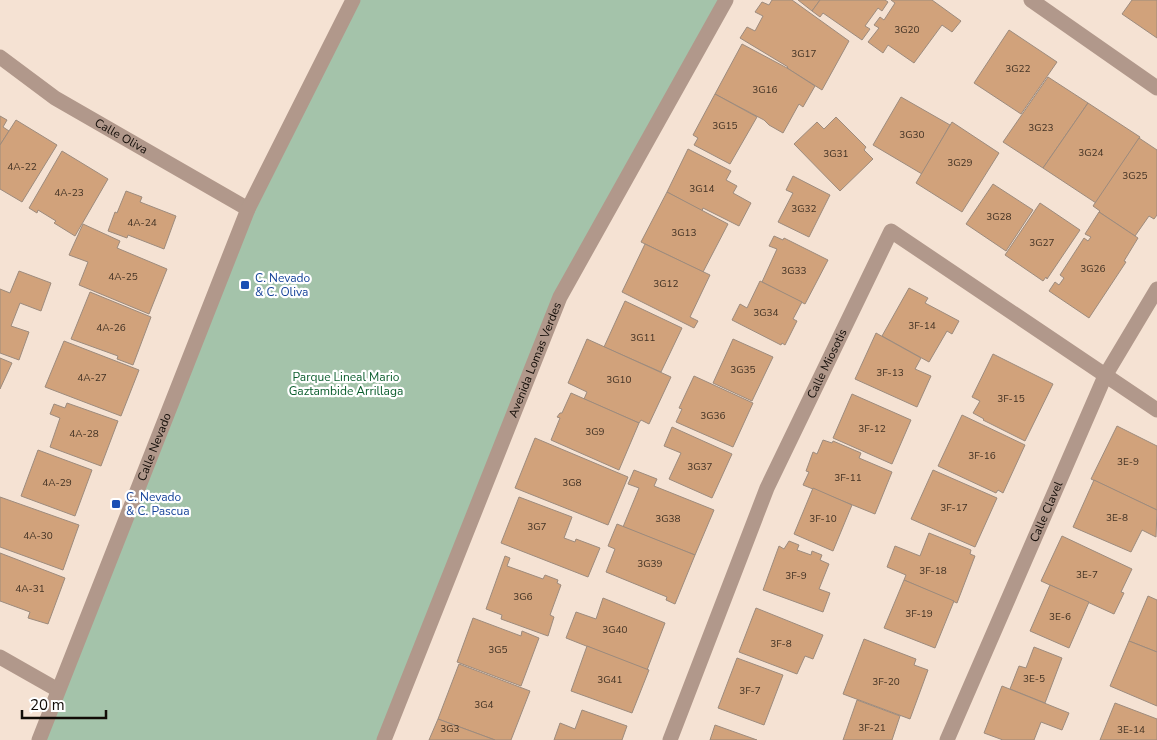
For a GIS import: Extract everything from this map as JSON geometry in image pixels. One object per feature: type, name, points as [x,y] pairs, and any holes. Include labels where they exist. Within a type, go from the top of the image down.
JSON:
[{"type":"street","name":"Calle Nevado","points":[[39,740],[248,208],[353,0]]},
{"type":"street","name":"Avenida Lomas Verdes","points":[[384,740],[560,297],[726,0]]},
{"type":"street","points":[[1031,0],[1157,88]]},
{"type":"street","name":"Calle Oliva","points":[[0,57],[55,98],[248,208]]},
{"type":"street","name":"Calle Miosotis","points":[[670,740],[767,488],[891,231],[1105,376]]},
{"type":"street","name":"Calle Clavel","points":[[948,740],[1105,376],[1157,289]]},
{"type":"street","points":[[1105,376],[1157,410]]},
{"type":"street","points":[[0,657],[58,690]]},
{"type":"green space","name":"Parque Lineal Mario Gaztambide Arrillaga","points":[[353,0],[726,0],[560,297],[384,740],[39,740],[248,209]]},
{"type":"building","points":[[772,0],[792,0],[849,41],[822,90],[740,38],[747,27],[755,31],[763,16],[755,12],[762,2],[769,5]]},
{"type":"building","points":[[798,0],[820,0],[812,11]]},
{"type":"building","points":[[820,0],[885,0],[888,2],[882,11],[878,8],[865,26],[870,29],[862,40],[823,13],[820,17],[812,11]]},
{"type":"building","points":[[891,0],[932,0],[961,21],[952,32],[942,25],[914,63],[888,45],[883,53],[868,42],[879,28],[874,25],[880,17],[884,20],[895,3]]},
{"type":"building","points":[[1132,0],[1157,0],[1157,38],[1122,14]]},
{"type":"building","points":[[1009,30],[1057,62],[1021,114],[974,83]]},
{"type":"building","points":[[742,44],[787,68],[815,86],[803,107],[799,104],[783,133],[764,120],[715,94]]},
{"type":"building","points":[[1048,77],[1088,103],[1043,168],[1003,142]]},
{"type":"building","points":[[715,94],[757,117],[730,164],[694,145],[698,138],[693,135]]},
{"type":"building","points":[[901,97],[950,125],[922,174],[873,145]]},
{"type":"building","points":[[1088,103],[1140,137],[1096,203],[1043,168]]},
{"type":"building","points":[[0,116],[7,120],[3,127],[9,131],[0,145]]},
{"type":"building","points":[[836,117],[866,147],[864,150],[873,159],[840,191],[794,144],[817,122],[824,129]]},
{"type":"building","points":[[16,120],[57,145],[22,202],[0,189],[0,145]]},
{"type":"building","points":[[952,122],[999,153],[962,212],[916,183]]},
{"type":"building","points":[[1139,138],[1157,150],[1157,215],[1154,219],[1149,216],[1135,236],[1093,206]]},
{"type":"building","points":[[688,149],[731,171],[726,180],[737,186],[733,193],[751,203],[739,226],[703,208],[702,211],[667,192]]},
{"type":"building","points":[[62,151],[108,179],[75,236],[38,210],[37,213],[29,208]]},
{"type":"building","points":[[793,176],[830,195],[809,237],[778,222],[793,193],[786,190]]},
{"type":"building","points":[[993,184],[1033,210],[1006,251],[966,224]]},
{"type":"building","points":[[126,191],[142,197],[140,202],[176,216],[164,249],[128,235],[127,238],[108,231]]},
{"type":"building","points":[[667,192],[728,224],[703,272],[641,242]]},
{"type":"building","points":[[1040,203],[1080,230],[1047,279],[1046,277],[1043,281],[1005,255]]},
{"type":"building","points":[[1099,212],[1138,238],[1124,261],[1126,262],[1089,318],[1049,291],[1055,282],[1059,285],[1064,278],[1060,275],[1084,238],[1088,241],[1091,237],[1085,234]]},
{"type":"building","points":[[83,224],[120,241],[117,248],[167,269],[149,314],[79,285],[88,262],[69,255]]},
{"type":"building","points":[[774,236],[783,240],[784,238],[828,260],[805,304],[762,282],[777,249],[769,246]]},
{"type":"building","points":[[645,244],[710,275],[690,317],[698,321],[694,328],[622,292]]},
{"type":"building","points":[[19,271],[51,283],[41,311],[20,303],[11,326],[29,332],[19,360],[0,353],[0,289],[10,293]]},
{"type":"building","points":[[760,281],[802,302],[793,319],[797,321],[785,345],[782,343],[781,345],[732,320],[740,304],[747,308]]},
{"type":"building","points":[[909,288],[928,298],[925,303],[959,321],[952,334],[947,331],[929,362],[882,336]]},
{"type":"building","points":[[90,292],[151,317],[133,365],[117,359],[118,356],[71,339]]},
{"type":"building","points":[[625,301],[682,328],[661,372],[604,347]]},
{"type":"building","points":[[876,333],[921,358],[915,369],[931,376],[917,407],[855,379]]},
{"type":"building","points":[[587,339],[671,377],[649,424],[641,420],[639,423],[584,399],[587,392],[568,383]]},
{"type":"building","points":[[733,339],[773,357],[752,401],[713,383]]},
{"type":"building","points":[[64,341],[139,370],[121,416],[45,387]]},
{"type":"building","points":[[993,354],[1053,384],[1025,441],[973,413],[980,401],[972,397]]},
{"type":"building","points":[[0,358],[12,363],[0,389]]},
{"type":"building","points":[[694,376],[753,403],[733,447],[676,422],[682,409],[679,408]]},
{"type":"building","points":[[571,393],[639,423],[619,470],[551,440],[560,418],[557,417],[562,413]]},
{"type":"building","points":[[852,394],[911,420],[892,464],[833,438]]},
{"type":"building","points":[[67,403],[118,421],[101,466],[50,447],[60,418],[50,414],[54,404],[65,408]]},
{"type":"building","points":[[962,415],[1025,445],[1003,493],[998,490],[996,493],[938,466]]},
{"type":"building","points":[[1117,426],[1157,446],[1157,510],[1091,479]]},
{"type":"building","points":[[672,427],[732,454],[712,498],[669,479],[681,453],[664,446]]},
{"type":"building","points":[[535,438],[628,477],[608,525],[515,488]]},
{"type":"building","points":[[823,440],[832,443],[833,441],[861,453],[859,458],[892,472],[875,514],[803,485],[809,472],[806,471],[813,452],[817,454]]},
{"type":"building","points":[[38,450],[92,470],[75,516],[21,496]]},
{"type":"building","points":[[634,470],[657,479],[654,486],[714,510],[695,555],[623,527],[639,488],[628,484]]},
{"type":"building","points":[[933,470],[997,498],[975,547],[911,519]]},
{"type":"building","points":[[1094,480],[1157,510],[1156,537],[1142,530],[1131,552],[1073,527]]},
{"type":"building","points":[[813,488],[852,505],[833,551],[794,534]]},
{"type":"building","points":[[0,497],[79,525],[63,570],[0,547]]},
{"type":"building","points":[[519,497],[572,517],[564,538],[575,542],[576,539],[600,548],[588,577],[501,543]]},
{"type":"building","points":[[617,524],[695,555],[675,604],[666,600],[667,597],[606,572],[615,549],[608,546]]},
{"type":"building","points":[[929,533],[971,550],[970,554],[975,556],[957,603],[904,580],[906,575],[887,567],[895,546],[920,556]]},
{"type":"building","points":[[1062,536],[1132,569],[1121,592],[1124,593],[1114,614],[1041,581]]},
{"type":"building","points":[[789,541],[799,545],[797,550],[811,555],[812,551],[822,555],[820,560],[829,564],[819,589],[830,593],[823,612],[763,590],[779,546],[784,549]]},
{"type":"building","points":[[0,553],[65,578],[48,624],[28,618],[30,612],[0,601]]},
{"type":"building","points":[[505,556],[510,558],[507,566],[543,579],[545,575],[558,580],[557,583],[561,585],[550,615],[554,617],[548,636],[501,619],[502,615],[486,609]]},
{"type":"building","points":[[904,580],[954,601],[935,648],[884,628]]},
{"type":"building","points":[[1050,585],[1089,602],[1069,648],[1030,631]]},
{"type":"building","points":[[1148,596],[1157,600],[1157,652],[1129,641]]},
{"type":"building","points":[[603,598],[665,623],[647,670],[566,638],[576,612],[596,619]]},
{"type":"building","points":[[756,608],[823,635],[813,659],[805,656],[797,674],[739,652]]},
{"type":"building","points":[[473,618],[521,636],[522,631],[539,638],[521,686],[457,662]]},
{"type":"building","points":[[864,639],[916,659],[914,665],[928,670],[910,719],[843,694]]},
{"type":"building","points":[[1129,641],[1157,652],[1157,706],[1110,686]]},
{"type":"building","points":[[587,646],[649,670],[632,713],[571,691]]},
{"type":"building","points":[[1034,647],[1062,658],[1045,703],[1010,689],[1019,666],[1026,668]]},
{"type":"building","points":[[737,658],[783,675],[764,725],[718,708]]},
{"type":"building","points":[[459,664],[530,691],[511,740],[495,740],[438,719]]},
{"type":"building","points":[[1002,686],[1069,713],[1062,730],[1041,722],[1034,740],[1003,740],[984,733]]},
{"type":"building","points":[[857,700],[900,716],[892,740],[843,740]]},
{"type":"building","points":[[1115,703],[1157,719],[1157,740],[1100,740]]},
{"type":"building","points":[[582,710],[627,726],[622,740],[554,740],[560,723],[575,729]]},
{"type":"building","points":[[438,719],[495,740],[429,740]]},
{"type":"building","points":[[715,725],[757,740],[710,740]]},
{"type":"place","name":"C. Nevado & C. Oliva","points":[[245,285]]},
{"type":"place","name":"C. Nevado & C. Pascua","points":[[116,504]]}]
